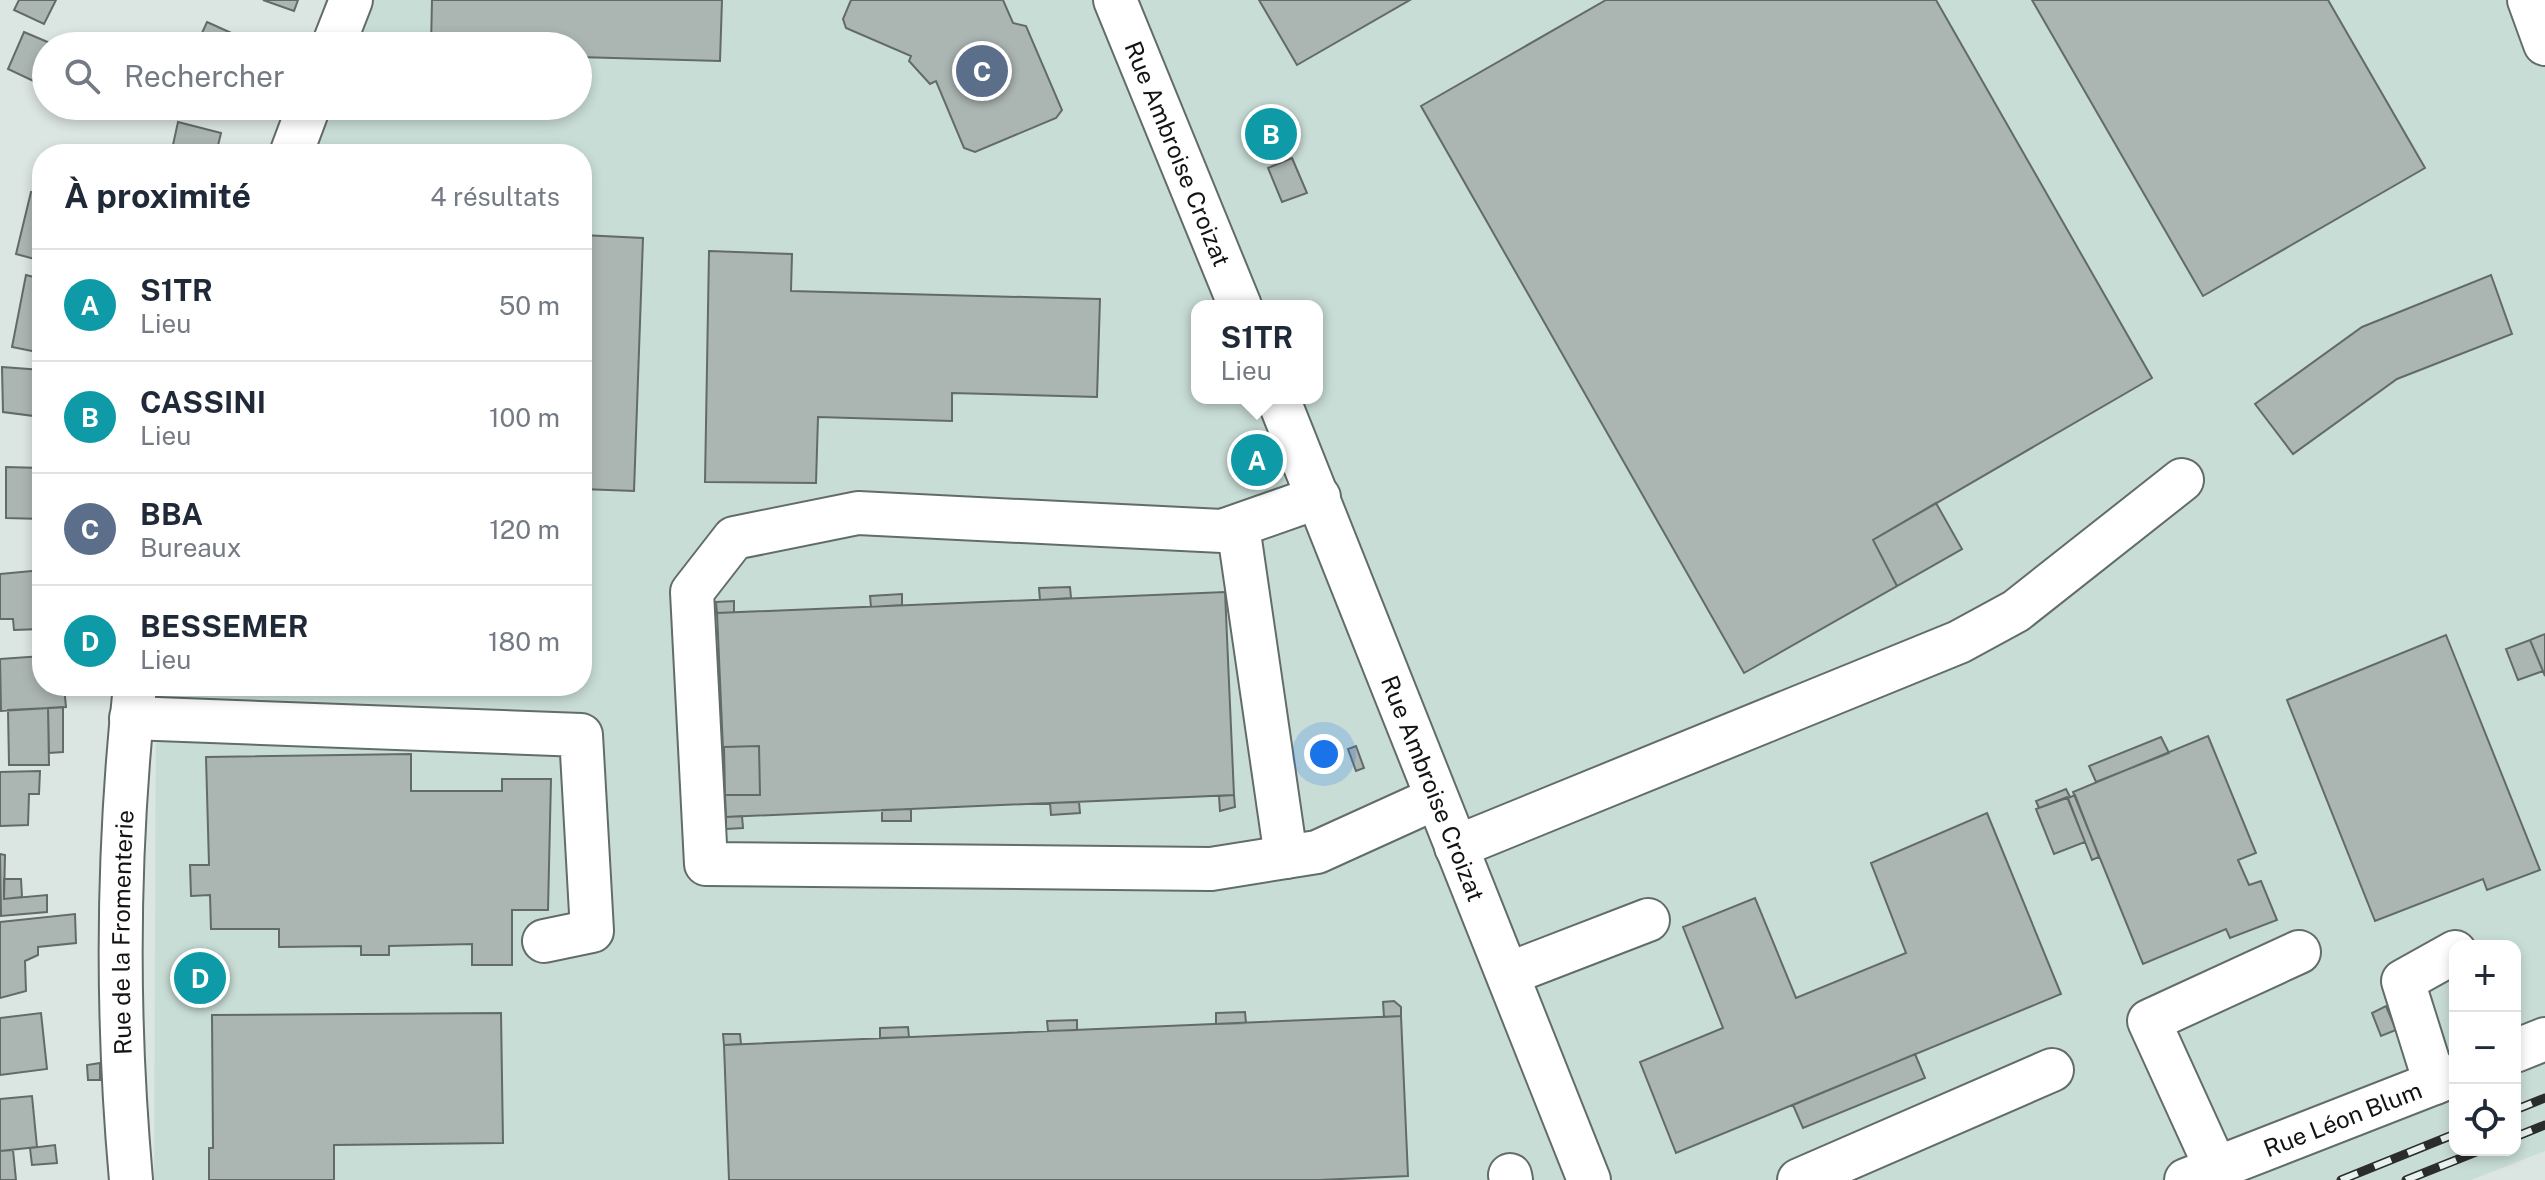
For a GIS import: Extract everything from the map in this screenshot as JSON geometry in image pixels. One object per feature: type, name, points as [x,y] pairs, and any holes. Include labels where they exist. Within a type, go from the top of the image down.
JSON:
[{"type":"street","points":[[338,32],[351,0]]},
{"type":"street","name":"Rue Ambroise Croizat","points":[[1115,0],[1238,300]]},
{"type":"street","points":[[2529,0],[2545,44]]},
{"type":"street","points":[[295,144],[304,120]]},
{"type":"street","name":"Rue Ambroise Croizat","points":[[1280,404],[1589,1180]]},
{"type":"street","points":[[1456,847],[1959,642],[2016,611],[2182,480]]},
{"type":"street","points":[[1319,497],[1222,531],[858,513],[734,538],[692,592],[706,864],[1211,869],[1317,852],[1436,798]]},
{"type":"street","points":[[1238,526],[1286,857]]},
{"type":"street","points":[[133,702],[581,735],[592,931],[544,941]]},
{"type":"street","name":"Rue de la Fromenterie","points":[[131,1180],[121,1047],[118,932],[133,702]]},
{"type":"street","points":[[1508,974],[1648,920]]},
{"type":"street","points":[[2201,1174],[2149,1021],[2299,952]]},
{"type":"street","points":[[2445,1079],[2403,981],[2449,956]]},
{"type":"street","points":[[2521,1049],[2545,1039]]},
{"type":"street","points":[[1799,1180],[1865,1167],[2052,1070]]},
{"type":"street","name":"Rue Léon Blum","points":[[2201,1174],[2445,1079]]},
{"type":"shaded area","points":[[325,0],[2545,0],[2545,1151],[2471,1180],[154,1180],[156,696],[592,696],[592,144],[290,144],[296,120],[592,120],[592,32],[317,32]]},
{"type":"building","points":[[19,0],[56,0],[44,24],[14,10]]},
{"type":"building","points":[[263,0],[298,0],[294,11]]},
{"type":"building","points":[[432,0],[722,0],[720,61],[592,57],[592,32],[431,32]]},
{"type":"building","points":[[851,0],[1003,0],[1013,23],[1026,26],[1062,110],[1056,118],[975,152],[964,148],[936,81],[930,84],[909,61],[911,56],[846,28],[843,19]]},
{"type":"building","points":[[1259,0],[1410,0],[1297,65]]},
{"type":"building","points":[[1606,0],[1936,0],[2152,378],[1873,540],[1897,586],[1744,673],[1421,106]]},
{"type":"building","points":[[2032,0],[2328,0],[2425,168],[2203,296]]},
{"type":"building","points":[[207,22],[229,32],[202,32]]},
{"type":"building","points":[[24,32],[32,35],[32,80],[8,69]]},
{"type":"building","points":[[1276,110],[1292,147],[1265,158],[1249,121]]},
{"type":"building","points":[[178,122],[221,133],[218,144],[173,144]]},
{"type":"building","points":[[1292,158],[1307,193],[1282,202],[1268,168]]},
{"type":"building","points":[[31,192],[32,192],[32,258],[16,254]]},
{"type":"building","points":[[592,235],[643,238],[634,491],[592,489]]},
{"type":"building","points":[[709,251],[792,254],[791,291],[1100,299],[1097,397],[952,393],[952,421],[818,417],[816,483],[705,482]]},
{"type":"building","points":[[26,275],[32,276],[32,351],[12,347]]},
{"type":"building","points":[[2491,275],[2512,334],[2397,379],[2293,454],[2255,404],[2362,327]]},
{"type":"building","points":[[2,367],[32,369],[32,416],[3,412]]},
{"type":"building","points":[[1261,445],[1271,467],[1254,475],[1243,453]]},
{"type":"building","points":[[6,467],[32,468],[32,519],[6,518]]},
{"type":"building","points":[[1936,503],[1962,549],[1897,586],[1873,540]]},
{"type":"building","points":[[32,571],[32,629],[14,630],[13,619],[0,619],[0,574]]},
{"type":"building","points":[[1070,587],[1071,598],[1040,600],[1039,588]]},
{"type":"building","points":[[1225,592],[1234,795],[726,817],[717,613]]},
{"type":"building","points":[[902,594],[902,605],[871,607],[870,596]]},
{"type":"building","points":[[734,601],[734,613],[717,613],[716,602]]},
{"type":"building","points":[[2545,634],[2545,676],[2530,640]]},
{"type":"building","points":[[2446,635],[2540,870],[2487,890],[2483,879],[2375,921],[2287,700]]},
{"type":"building","points":[[2530,640],[2543,671],[2518,680],[2506,649]]},
{"type":"building","points":[[32,657],[32,696],[65,696],[66,707],[1,711],[0,659]]},
{"type":"building","points":[[63,707],[63,752],[49,753],[48,708]]},
{"type":"building","points":[[48,708],[49,765],[9,765],[8,710]]},
{"type":"building","points":[[2208,736],[2256,853],[2238,860],[2249,885],[2261,881],[2277,920],[2230,938],[2226,929],[2143,964],[2073,792]]},
{"type":"building","points":[[2161,737],[2169,753],[2096,782],[2089,766]]},
{"type":"building","points":[[759,746],[760,795],[725,795],[724,747]]},
{"type":"building","points":[[1356,746],[1364,768],[1356,771],[1348,749]]},
{"type":"building","points":[[411,754],[411,791],[502,791],[502,779],[551,779],[548,910],[512,910],[512,965],[472,965],[472,944],[389,946],[389,955],[361,955],[361,946],[279,947],[279,929],[211,929],[210,895],[191,896],[190,865],[209,865],[206,757]]},
{"type":"building","points":[[40,771],[39,794],[29,794],[28,825],[0,826],[0,772]]},
{"type":"building","points":[[2066,789],[2070,797],[2039,808],[2036,801]]},
{"type":"building","points":[[1234,795],[1235,807],[1220,811],[1219,796]]},
{"type":"building","points":[[2075,795],[2099,857],[2092,860],[2068,798]]},
{"type":"building","points":[[2067,797],[2085,842],[2054,854],[2036,809]]},
{"type":"building","points":[[1079,802],[1080,813],[1051,815],[1050,803]]},
{"type":"building","points":[[911,809],[911,821],[882,821],[882,810]]},
{"type":"building","points":[[1987,813],[2061,994],[1676,1153],[1640,1062],[1723,1028],[1683,927],[1755,898],[1796,998],[1906,953],[1871,863]]},
{"type":"building","points":[[742,816],[743,828],[726,829],[726,817]]},
{"type":"building","points":[[0,854],[5,855],[4,899],[47,895],[47,912],[1,916]]},
{"type":"building","points":[[4,879],[21,879],[22,897],[4,899]]},
{"type":"building","points":[[75,914],[76,943],[38,947],[38,955],[25,961],[26,991],[0,998],[0,922]]},
{"type":"building","points":[[188,959],[211,959],[213,997],[189,998]]},
{"type":"building","points":[[1394,1001],[1401,1007],[1401,1016],[1384,1017],[1383,1002]]},
{"type":"building","points":[[2386,1006],[2396,1030],[2381,1036],[2372,1013]]},
{"type":"building","points":[[1245,1012],[1246,1023],[1216,1024],[1216,1013]]},
{"type":"building","points":[[41,1013],[47,1069],[0,1075],[0,1018]]},
{"type":"building","points":[[501,1013],[503,1143],[334,1145],[334,1180],[209,1180],[209,1148],[213,1148],[212,1015]]},
{"type":"building","points":[[1401,1016],[1408,1176],[1319,1180],[729,1180],[724,1045]]},
{"type":"building","points":[[1077,1020],[1077,1030],[1048,1031],[1047,1021]]},
{"type":"building","points":[[908,1027],[909,1037],[880,1038],[880,1028]]},
{"type":"building","points":[[723,1034],[740,1034],[741,1044],[724,1045]]},
{"type":"building","points":[[1915,1054],[1925,1078],[1803,1128],[1793,1105]]},
{"type":"building","points":[[100,1063],[100,1080],[88,1080],[87,1065]]},
{"type":"building","points":[[32,1096],[37,1147],[0,1151],[0,1099]]},
{"type":"building","points":[[55,1145],[57,1163],[32,1165],[30,1148]]},
{"type":"building","points":[[13,1150],[16,1180],[0,1180],[0,1151]]},
{"type":"railway","points":[[2521,1108],[2545,1098]]},
{"type":"railway","points":[[2521,1135],[2545,1125]]},
{"type":"railway","points":[[2341,1180],[2449,1136]]},
{"type":"railway","points":[[2406,1180],[2466,1156]]},
{"type":"place","name":"BBA","points":[[982,71]]},
{"type":"place","name":"CASSINI","points":[[1271,134]]},
{"type":"place","name":"S1TR","points":[[1257,460]]},
{"type":"place","name":"BESSEMER","points":[[200,978]]}]
